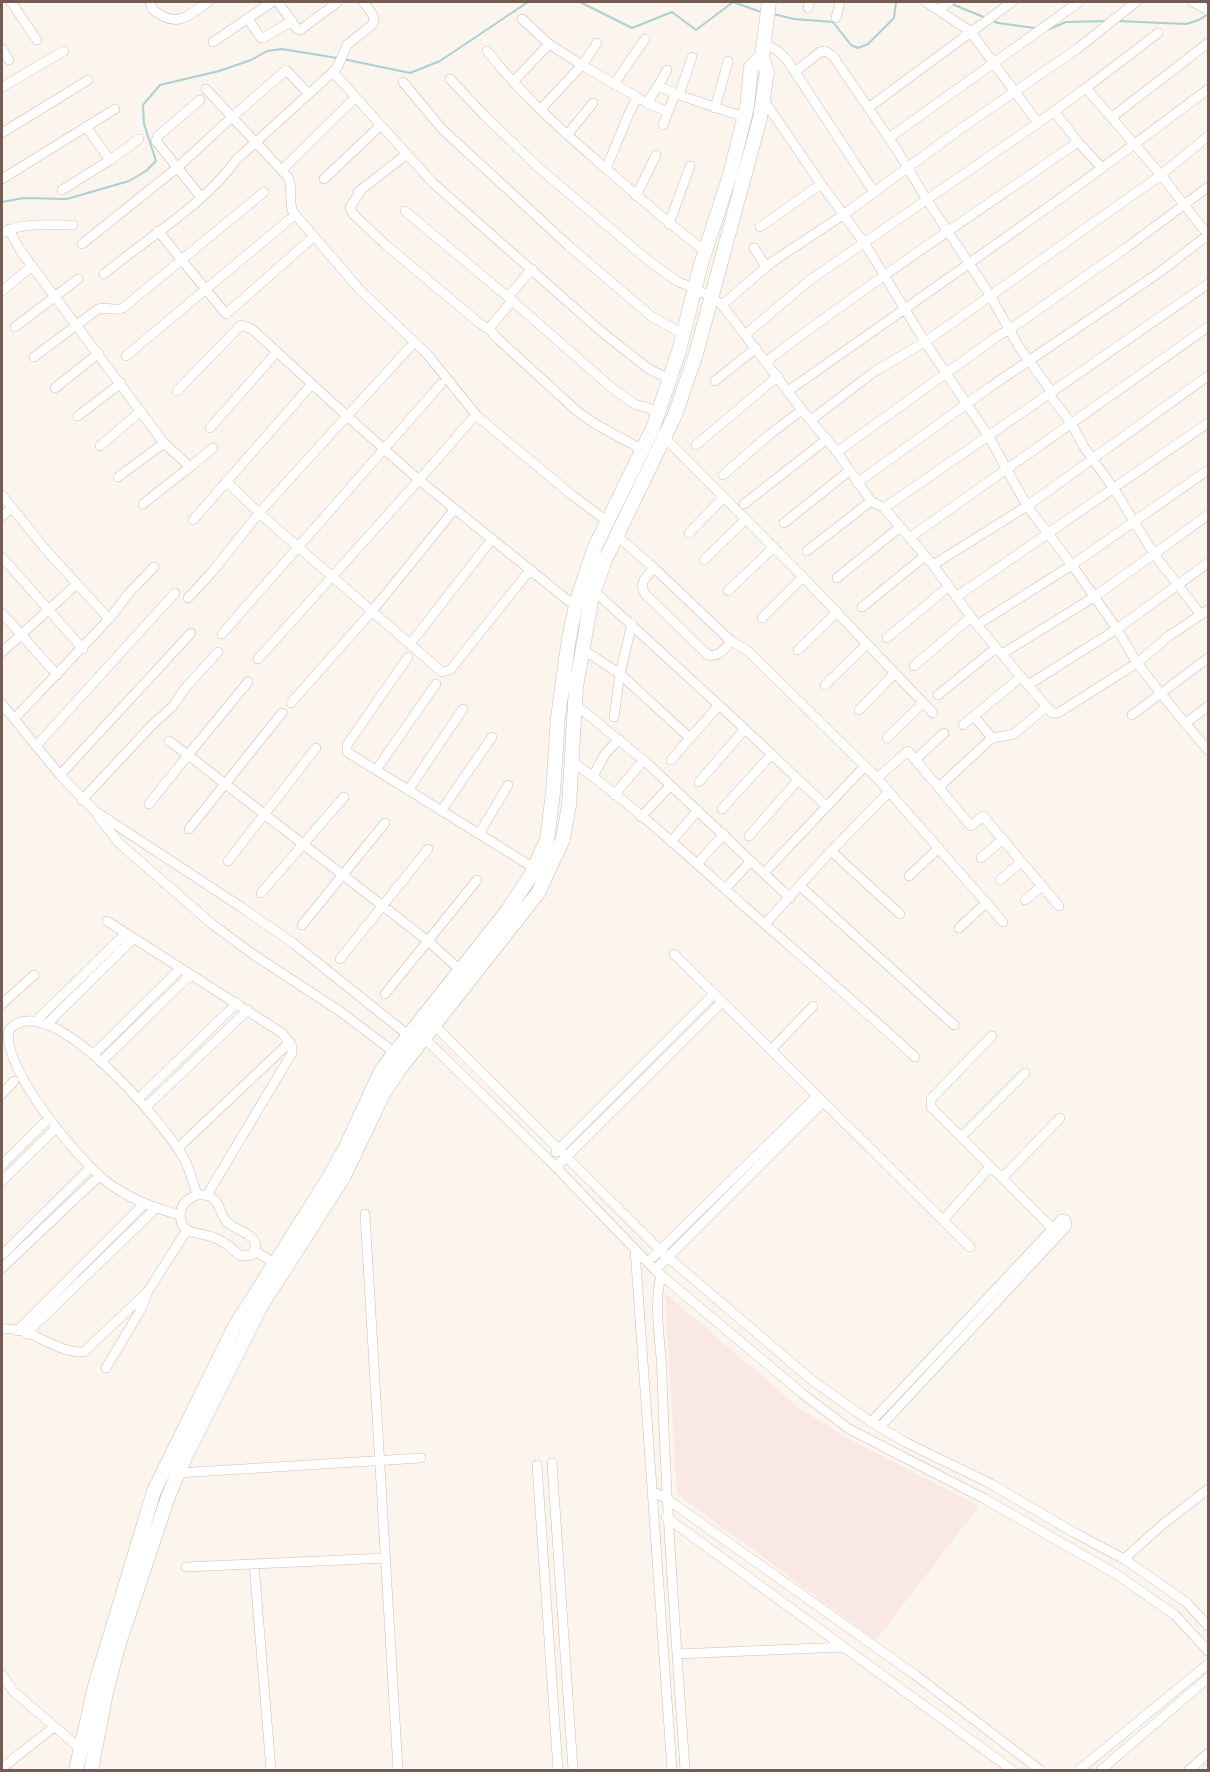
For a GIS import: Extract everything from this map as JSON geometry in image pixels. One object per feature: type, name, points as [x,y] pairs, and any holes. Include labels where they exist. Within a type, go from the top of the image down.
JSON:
[{"type":"main road","points":[[429,1020],[460,970],[508,910],[534,868],[547,840],[558,717],[569,638],[576,607],[617,536],[665,437],[687,381],[757,129],[767,72],[763,50],[768,3]]},
{"type":"main road","points":[[92,1770],[107,1688],[120,1640],[168,1497],[261,1306],[343,1178],[384,1092],[416,1036],[538,893],[562,839],[569,805],[575,704],[595,547],[653,428],[730,175],[744,117],[751,68],[763,50]]},
{"type":"main road","points":[[76,1770],[98,1674],[153,1491],[234,1328],[338,1163],[382,1069],[395,1053],[416,1036]]},
{"type":"street","points":[[11,2],[38,40]]},
{"type":"street","points":[[150,2],[152,9],[173,21],[185,18],[208,2]]},
{"type":"street","points":[[213,42],[272,2]]},
{"type":"street","points":[[278,2],[297,29],[303,28],[338,2]]},
{"type":"street","points":[[104,274],[201,197],[226,174],[236,160],[335,69],[350,41],[373,24],[372,13],[363,2]]},
{"type":"street","points":[[836,18],[840,2]]},
{"type":"street","points":[[926,2],[944,5],[970,31],[1038,123]]},
{"type":"street","points":[[868,108],[1012,2]]},
{"type":"street","points":[[889,138],[1079,2]]},
{"type":"street","points":[[722,305],[766,267],[908,169],[1136,2]]},
{"type":"street","points":[[1193,2],[1208,10]]},
{"type":"street","points":[[248,19],[261,38],[292,21]]},
{"type":"street","points":[[522,19],[549,44],[582,66],[647,103],[668,112]]},
{"type":"street","points":[[746,334],[810,280],[1038,123],[1158,33]]},
{"type":"street","points":[[614,84],[645,39]]},
{"type":"street","points":[[541,109],[582,66],[597,43]]},
{"type":"street","points":[[1112,117],[1209,43]]},
{"type":"street","points":[[513,82],[549,44]]},
{"type":"street","points":[[2,49],[9,60]]},
{"type":"street","points":[[763,50],[782,54],[874,192]]},
{"type":"street","points":[[2,87],[64,51]]},
{"type":"street","points":[[487,51],[513,82],[567,135],[669,224],[705,251]]},
{"type":"street","points":[[450,79],[539,168],[649,261],[677,281],[710,296],[722,305],[837,452],[871,501],[884,508],[933,565],[974,621],[1046,707],[1052,713],[1058,713],[1137,663],[1169,636],[1205,612],[1178,585],[1154,554],[1114,489],[1050,394],[1049,388],[1009,330],[970,263],[927,200],[889,138],[829,52],[820,52],[795,72]]},
{"type":"street","points":[[663,125],[692,57]]},
{"type":"street","points":[[715,108],[728,61]]},
{"type":"street","points":[[335,69],[380,126],[433,183],[603,333],[649,369],[669,380]]},
{"type":"street","points":[[82,244],[178,167],[286,70],[308,93]]},
{"type":"street","points":[[647,103],[667,70]]},
{"type":"street","points":[[2,133],[88,80]]},
{"type":"street","points":[[403,82],[442,129],[569,246],[651,316],[683,334]]},
{"type":"street","points":[[658,86],[677,95],[744,117]]},
{"type":"street","points":[[857,483],[1157,274],[1209,235],[1086,88]]},
{"type":"street","points":[[206,89],[254,143],[282,170],[290,181],[290,206],[293,212],[360,290],[428,354],[478,417],[608,522]]},
{"type":"street","points":[[788,391],[905,310],[1134,143],[1142,140],[1209,89]]},
{"type":"street","points":[[606,169],[638,97]]},
{"type":"street","points":[[282,170],[356,98]]},
{"type":"street","points":[[763,99],[865,244],[925,342],[989,437],[1027,506],[1117,629],[1137,663],[1209,750]]},
{"type":"street","points":[[200,100],[156,138],[159,146],[201,197]]},
{"type":"street","points":[[567,135],[593,104]]},
{"type":"street","points":[[2,179],[87,128],[114,109]]},
{"type":"street","points":[[1054,111],[1102,168]]},
{"type":"street","points":[[324,179],[380,126]]},
{"type":"street","points":[[87,128],[110,160]]},
{"type":"street","points":[[811,420],[875,371],[925,342],[1161,175],[1209,136]]},
{"type":"street","points":[[62,190],[139,139]]},
{"type":"street","points":[[766,361],[837,308],[884,278],[1078,142]]},
{"type":"street","points":[[348,202],[407,154]]},
{"type":"street","points":[[636,196],[656,156]]},
{"type":"street","points":[[669,224],[690,166]]},
{"type":"street","points":[[760,227],[821,184]]},
{"type":"street","points":[[837,452],[946,372],[1126,248],[1209,187]]},
{"type":"street","points":[[362,189],[350,207],[353,214],[386,245],[490,330],[578,412],[643,450]]},
{"type":"street","points":[[34,357],[98,309],[102,307],[118,310],[123,308],[264,192]]},
{"type":"street","points":[[405,212],[612,388],[636,405],[658,413]]},
{"type":"street","points":[[126,356],[290,219]]},
{"type":"street","points":[[72,225],[28,225],[5,231],[164,442],[190,467]]},
{"type":"street","points":[[158,231],[224,313],[227,313],[310,240]]},
{"type":"street","points":[[754,248],[766,267]]},
{"type":"street","points":[[2,290],[32,266]]},
{"type":"street","points":[[490,330],[532,269]]},
{"type":"street","points":[[15,327],[78,279]]},
{"type":"street","points":[[884,508],[1209,284]]},
{"type":"street","points":[[177,391],[241,325],[252,329],[383,450],[576,607]]},
{"type":"street","points":[[909,538],[1209,327]]},
{"type":"street","points":[[188,598],[213,571],[259,513],[410,347]]},
{"type":"street","points":[[715,381],[756,348]]},
{"type":"street","points":[[54,388],[99,353]]},
{"type":"street","points":[[210,428],[276,353]]},
{"type":"street","points":[[696,445],[778,376]]},
{"type":"street","points":[[933,565],[1027,506],[1209,376]]},
{"type":"street","points":[[78,416],[121,383]]},
{"type":"street","points":[[193,520],[312,384]]},
{"type":"street","points":[[222,634],[441,384]]},
{"type":"street","points":[[723,475],[802,410]]},
{"type":"street","points":[[100,446],[141,411]]},
{"type":"street","points":[[258,659],[473,418]]},
{"type":"street","points":[[956,597],[1209,423]]},
{"type":"street","points":[[653,428],[665,437],[803,576],[933,713]]},
{"type":"street","points":[[744,504],[827,439]]},
{"type":"street","points":[[118,477],[164,442]]},
{"type":"street","points":[[143,504],[213,448]]},
{"type":"street","points":[[914,666],[974,621],[1072,565],[1209,470]]},
{"type":"street","points":[[784,523],[849,471]]},
{"type":"street","points":[[226,481],[259,513],[442,672],[448,671],[530,570]]},
{"type":"street","points":[[2,495],[109,620]]},
{"type":"street","points":[[689,533],[724,497]]},
{"type":"street","points":[[807,551],[871,501]]},
{"type":"street","points":[[2,516],[12,508]]},
{"type":"street","points":[[291,703],[373,610],[454,510]]},
{"type":"street","points":[[938,695],[999,651],[1094,597],[1209,515]]},
{"type":"street","points":[[704,560],[746,519]]},
{"type":"street","points":[[837,578],[900,527]]},
{"type":"street","points":[[617,536],[731,641],[748,651],[878,778],[1003,921]]},
{"type":"street","points":[[410,644],[492,538]]},
{"type":"street","points":[[728,591],[774,547]]},
{"type":"street","points":[[862,607],[925,556]]},
{"type":"street","points":[[2,557],[83,649]]},
{"type":"street","points":[[1028,685],[1117,629],[1209,563]]},
{"type":"street","points":[[14,719],[83,649],[129,593],[154,567]]},
{"type":"street","points":[[654,568],[643,580],[642,590],[708,655],[716,656],[731,641]]},
{"type":"street","points":[[762,618],[803,576]]},
{"type":"street","points":[[2,652],[77,584]]},
{"type":"street","points":[[589,586],[745,729],[826,807]]},
{"type":"street","points":[[887,638],[948,587]]},
{"type":"street","points":[[36,746],[176,593]]},
{"type":"street","points":[[798,650],[837,612]]},
{"type":"street","points":[[2,613],[57,675]]},
{"type":"street","points":[[614,717],[620,674],[632,624]]},
{"type":"street","points":[[60,775],[191,633]]},
{"type":"street","points":[[825,685],[867,644]]},
{"type":"street","points":[[582,649],[620,674],[690,738]]},
{"type":"street","points":[[82,800],[152,725],[173,706],[186,687],[218,652]]},
{"type":"street","points":[[408,657],[346,749],[351,755],[376,771],[409,789],[534,868]]},
{"type":"street","points":[[1132,715],[1209,658]]},
{"type":"street","points":[[859,710],[895,673]]},
{"type":"street","points":[[963,724],[1021,676]]},
{"type":"street","points":[[149,804],[248,682]]},
{"type":"street","points":[[376,771],[436,684]]},
{"type":"street","points":[[886,738],[923,703]]},
{"type":"street","points":[[2,704],[82,800],[95,811],[267,925],[416,1036],[552,1164],[658,1272],[802,1394],[849,1429],[985,1499],[1116,1574],[1175,1615],[1209,1651]]},
{"type":"street","points":[[575,704],[644,760],[790,898]]},
{"type":"street","points":[[670,760],[719,705]]},
{"type":"street","points":[[1186,723],[1209,706]]},
{"type":"street","points":[[939,787],[992,738],[1014,734],[1046,707]]},
{"type":"street","points":[[409,789],[463,710]]},
{"type":"street","points":[[189,829],[282,713]]},
{"type":"street","points":[[974,716],[992,738]]},
{"type":"street","points":[[699,782],[745,729]]},
{"type":"street","points":[[915,760],[944,733]]},
{"type":"street","points":[[441,811],[492,737]]},
{"type":"street","points":[[593,776],[605,754],[619,739]]},
{"type":"street","points":[[169,741],[428,941],[460,970]]},
{"type":"street","points":[[228,861],[316,748]]},
{"type":"street","points":[[878,778],[908,751],[971,826],[982,816],[1059,906]]},
{"type":"street","points":[[722,809],[771,754]]},
{"type":"street","points":[[570,760],[593,776],[697,864],[841,989],[915,1057]]},
{"type":"street","points":[[614,795],[644,760]]},
{"type":"street","points":[[764,873],[865,766]]},
{"type":"street","points":[[749,836],[798,780]]},
{"type":"street","points":[[479,834],[508,785]]},
{"type":"street","points":[[641,817],[670,786]]},
{"type":"street","points":[[765,924],[831,851],[889,792]]},
{"type":"street","points":[[261,893],[344,797]]},
{"type":"street","points":[[670,842],[698,810]]},
{"type":"street","points":[[95,811],[104,826],[120,844],[212,924],[254,955],[341,1012],[395,1053]]},
{"type":"street","points":[[302,925],[385,823]]},
{"type":"street","points":[[697,864],[724,834]]},
{"type":"street","points":[[981,858],[1003,839]]},
{"type":"street","points":[[909,876],[939,848]]},
{"type":"street","points":[[340,959],[428,849]]},
{"type":"street","points":[[831,851],[900,914]]},
{"type":"street","points":[[725,889],[751,861]]},
{"type":"street","points":[[1000,880],[1022,862]]},
{"type":"street","points":[[385,994],[477,880]]},
{"type":"street","points":[[800,886],[954,1025]]},
{"type":"street","points":[[1025,900],[1042,886]]},
{"type":"street","points":[[958,928],[986,903]]},
{"type":"street","points":[[107,921],[248,1010],[282,1033],[290,1042],[291,1053],[202,1195],[188,1200],[183,1205],[181,1215],[183,1225],[187,1230],[193,1234],[211,1236],[229,1245],[241,1256],[248,1256],[255,1251],[254,1238],[227,1222],[218,1203],[202,1195],[178,1148],[146,1107],[102,1061],[56,1029],[36,1021],[20,1022],[10,1029],[3,1045],[4,1056],[14,1082],[44,1123],[89,1169],[113,1187],[155,1209],[181,1215]]},
{"type":"street","points":[[36,1021],[129,937]]},
{"type":"street","points":[[46,1025],[129,937]]},
{"type":"street","points":[[674,954],[970,1247]]},
{"type":"street","points":[[93,1055],[180,969]]},
{"type":"street","points":[[2,1004],[34,975]]},
{"type":"street","points":[[102,1061],[190,975]]},
{"type":"street","points":[[552,1164],[559,1149],[714,994]]},
{"type":"street","points":[[552,1164],[566,1157],[722,1002]]},
{"type":"street","points":[[138,1098],[237,1003]]},
{"type":"street","points":[[771,1050],[813,1006]]},
{"type":"street","points":[[146,1107],[248,1010]]},
{"type":"street","points":[[429,1020],[663,1253],[813,1381],[858,1415],[991,1484],[1124,1559],[1186,1602],[1209,1626]]},
{"type":"street","points":[[2,1022],[10,1029]]},
{"type":"street","points":[[876,1425],[1055,1232],[931,1107],[931,1099],[992,1036]]},
{"type":"street","points":[[178,1148],[290,1042]]},
{"type":"street","points":[[2,1080],[10,1072]]},
{"type":"street","points":[[961,1137],[1025,1073]]},
{"type":"street","points":[[2,1094],[14,1082]]},
{"type":"street","points":[[648,1262],[663,1253],[820,1099]]},
{"type":"street","points":[[1002,1178],[1060,1118]]},
{"type":"street","points":[[2,1165],[44,1123]]},
{"type":"street","points":[[2,1181],[52,1131]]},
{"type":"street","points":[[943,1220],[990,1167]]},
{"type":"street","points":[[2,1255],[89,1169]]},
{"type":"street","points":[[2,1268],[99,1176]]},
{"type":"street","points":[[22,1332],[144,1204]]},
{"type":"street","points":[[22,1332],[155,1209]]},
{"type":"street","points":[[365,1214],[398,1770]]},
{"type":"street","points":[[106,1368],[140,1311],[148,1291],[187,1230]]},
{"type":"street","points":[[634,1249],[672,1770]]},
{"type":"street","points":[[255,1251],[274,1263]]},
{"type":"street","points":[[663,1253],[658,1272],[657,1308],[685,1770]]},
{"type":"street","points":[[2,1329],[22,1332],[74,1351],[84,1352],[148,1291]]},
{"type":"street","points":[[165,1466],[178,1473],[421,1458]]},
{"type":"street","points":[[552,1463],[573,1770]]},
{"type":"street","points":[[537,1465],[558,1770]]},
{"type":"street","points":[[1124,1559],[1162,1525],[1209,1489]]},
{"type":"street","points":[[652,1491],[667,1499],[914,1674],[1040,1770]]},
{"type":"street","points":[[654,1510],[1012,1770]]},
{"type":"street","points":[[186,1567],[386,1558]]},
{"type":"street","points":[[254,1564],[271,1770]]},
{"type":"street","points":[[677,1654],[844,1647]]},
{"type":"street","points":[[1079,1770],[1209,1664]]},
{"type":"street","points":[[2,1675],[13,1690],[82,1750]]},
{"type":"street","points":[[1101,1770],[1209,1678]]},
{"type":"street","points":[[4,1762],[54,1727]]},
{"type":"street","points":[[1189,1770],[1209,1753]]},
{"type":"shaded area","points":[[665,1293],[799,1408],[845,1437],[979,1506],[876,1640],[677,1494]]},
{"type":"waterway","points":[[343,59],[410,73],[440,61],[528,2]]},
{"type":"waterway","points":[[580,2],[632,28],[672,12],[696,30],[733,2]]},
{"type":"waterway","points":[[733,2],[761,12]]},
{"type":"waterway","points":[[773,14],[794,19],[833,22],[851,45],[858,48],[868,44],[894,18],[896,2]]},
{"type":"waterway","points":[[952,4],[986,18]]},
{"type":"waterway","points":[[1117,21],[1186,24],[1208,14]]},
{"type":"waterway","points":[[991,20],[1035,28]]},
{"type":"waterway","points":[[1047,30],[1066,22],[1108,21]]},
{"type":"waterway","points":[[2,202],[24,198],[67,199],[129,181],[146,171],[156,161],[144,124],[143,105],[160,85],[219,71],[251,60],[267,51],[282,49],[337,58]]}]
